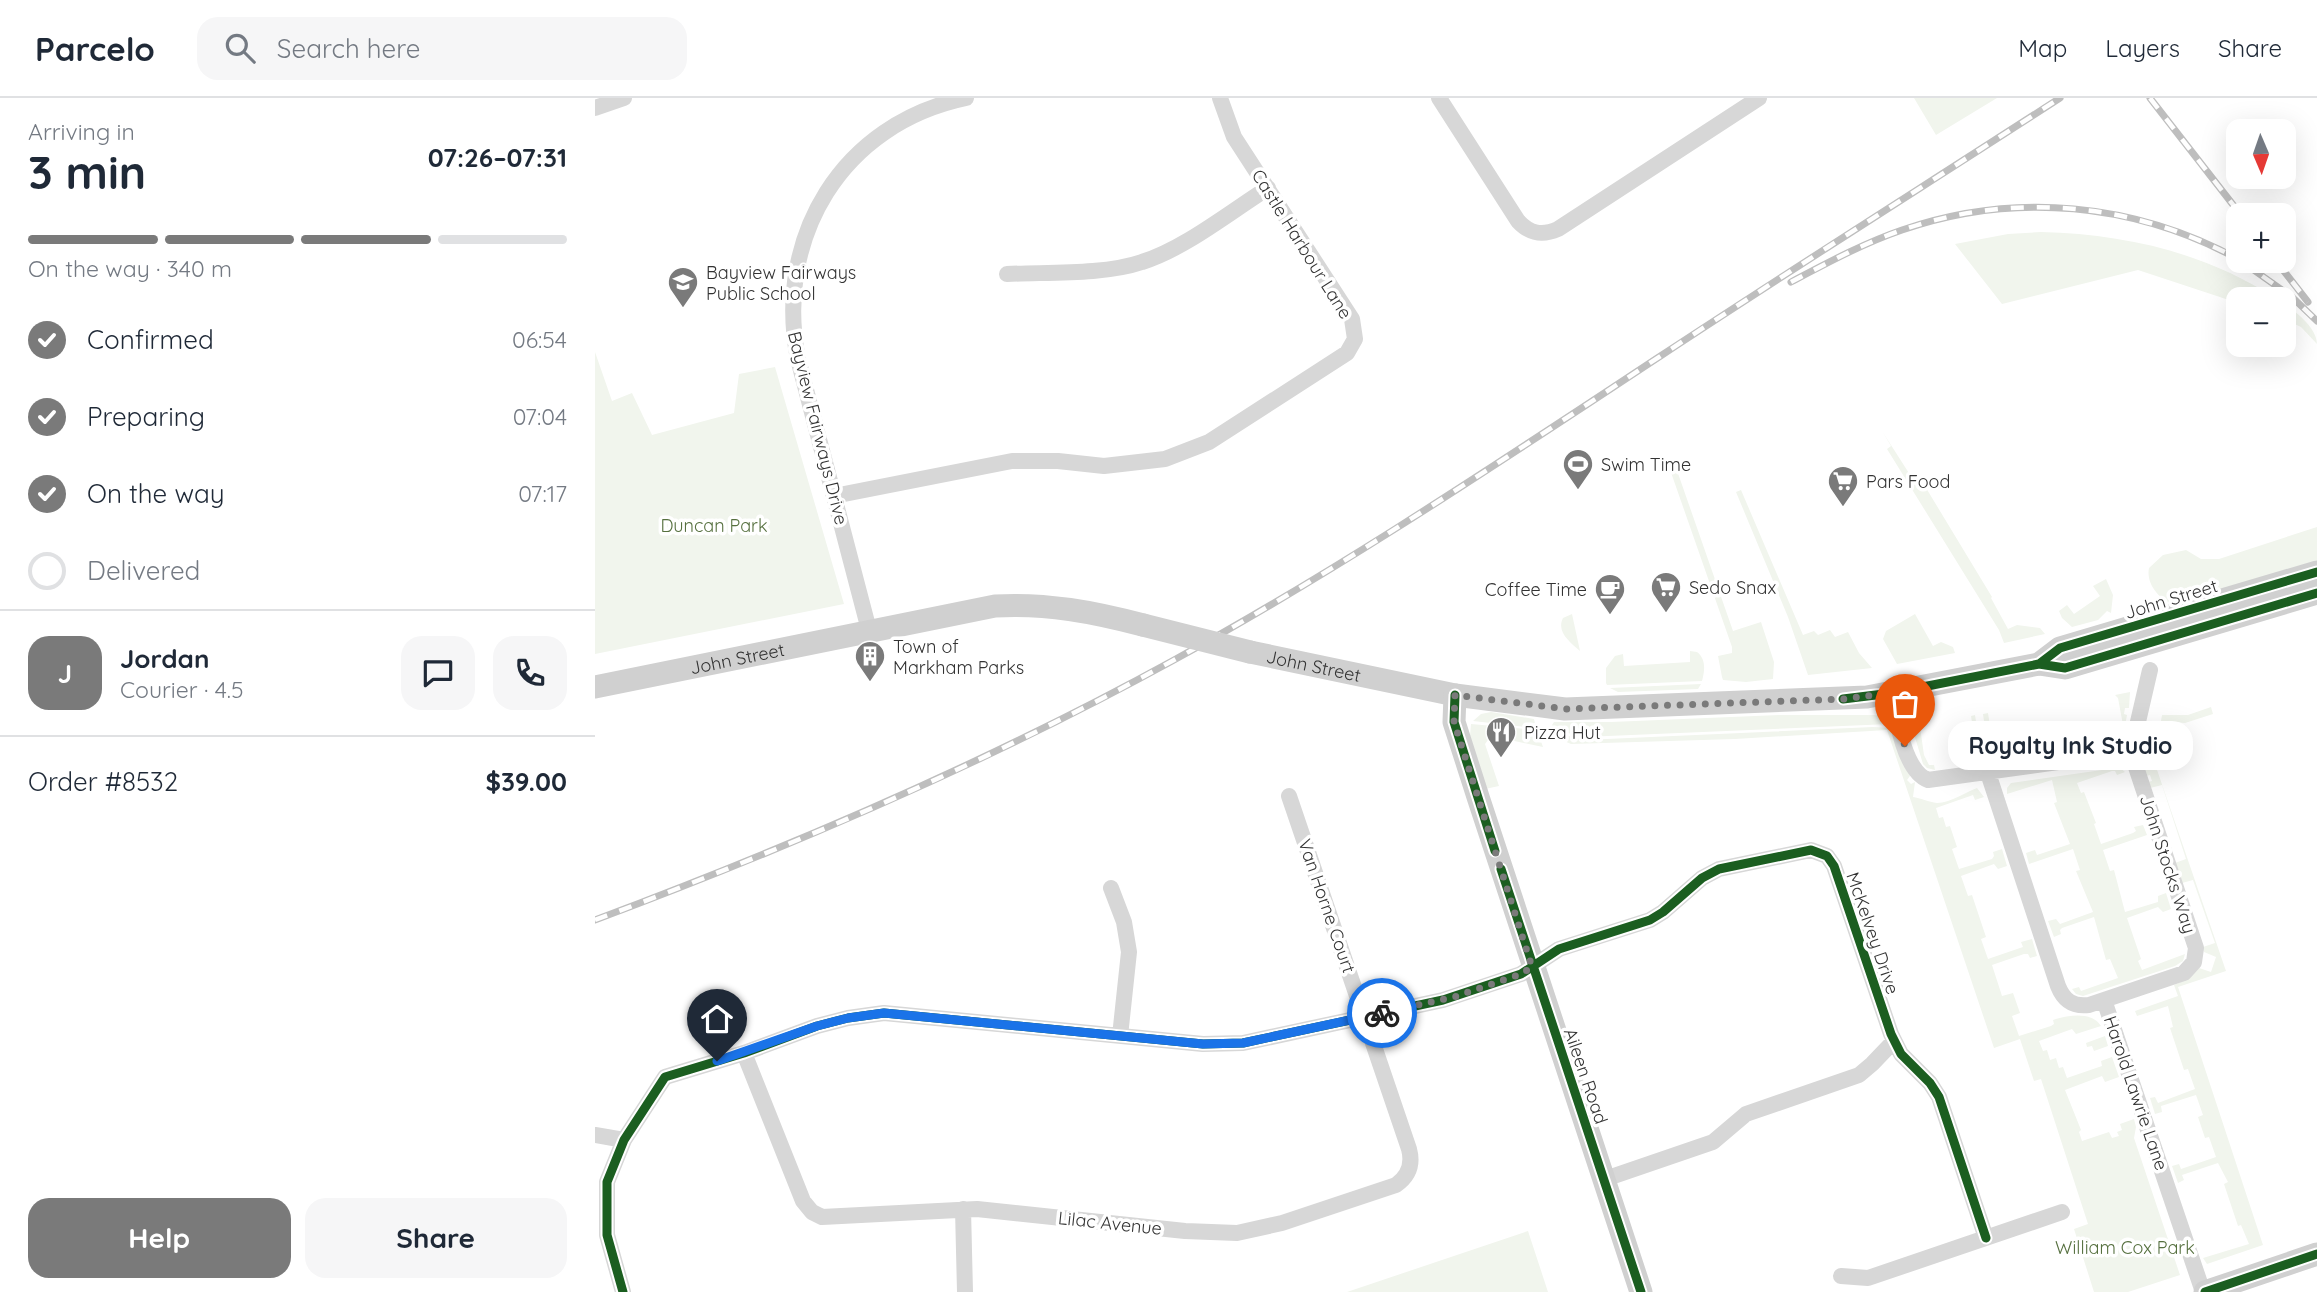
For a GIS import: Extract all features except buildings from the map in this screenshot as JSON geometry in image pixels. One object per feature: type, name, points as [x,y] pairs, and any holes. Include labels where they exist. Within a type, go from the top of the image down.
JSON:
[{"type":"main road","name":"John Street","points":[[2039,664],[2060,648],[2317,572]]},
{"type":"main road","name":"John Street","points":[[595,687],[964,610],[1021,604],[1070,608],[1250,652],[1455,695],[1566,709],[1843,699],[1892,693],[2039,664],[2065,668],[2317,593]]},
{"type":"main road","name":"Aileen Road","points":[[1455,695],[1454,722],[1532,967],[1641,1292]]},
{"type":"main road","points":[[2204,1292],[2317,1254]]},
{"type":"street","points":[[595,108],[624,98]]},
{"type":"street","name":"Bayview Fairways Drive","points":[[869,630],[797,359],[792,329],[793,280],[803,239],[827,192],[851,160],[869,144],[909,118],[931,108],[966,98]]},
{"type":"street","name":"Castle Harbour Lane","points":[[834,496],[1012,461],[1058,461],[1104,466],[1165,459],[1209,442],[1347,354],[1355,339],[1352,319],[1232,132],[1220,98]]},
{"type":"street","points":[[1439,98],[1518,221],[1532,232],[1544,233],[1557,229],[1759,98]]},
{"type":"street","points":[[1007,274],[1105,269],[1142,262],[1179,244],[1268,188]]},
{"type":"street","points":[[1892,693],[1898,724],[1917,774],[1933,781],[2131,752],[2150,670]]},
{"type":"street","name":"John Stocks Way","points":[[2104,1000],[2185,974],[2196,958],[2195,944],[2131,752]]},
{"type":"street","name":"Harold Lawrie Lane","points":[[1988,773],[2061,993],[2078,1006],[2104,1000],[2204,1292]]},
{"type":"street","name":"Van Horne Court","points":[[1289,796],[1364,1017]]},
{"type":"street","name":"McKelvey Drive","points":[[1532,967],[1559,949],[1650,920],[1712,872],[1815,850],[1828,856],[1834,866],[1894,1041],[1939,1097],[1986,1238]]},
{"type":"street","points":[[1111,888],[1124,922],[1129,952],[1120,1036]]},
{"type":"street","points":[[623,1292],[607,1235],[607,1182],[624,1140],[665,1077],[744,1053],[817,1026],[884,1013],[1203,1044],[1243,1043],[1454,997],[1521,974],[1532,967]]},
{"type":"street","name":"Lilac Avenue","points":[[744,1053],[803,1201],[812,1212],[828,1218],[963,1209],[1185,1231],[1237,1233],[1282,1223],[1396,1185],[1409,1171],[1410,1154],[1364,1017]]},
{"type":"street","points":[[1605,1179],[1713,1142],[1746,1114],[1859,1075],[1894,1041]]},
{"type":"street","points":[[595,1135],[624,1140]]},
{"type":"street","points":[[963,1209],[965,1292]]},
{"type":"street","points":[[1842,1276],[1868,1278],[2062,1212]]},
{"type":"green space","points":[[1914,98],[1997,98],[1936,135]]},
{"type":"green space","points":[[2008,234],[2073,234],[2134,242],[2194,258],[2257,287],[2226,287],[2226,299],[2138,270],[2002,304],[1955,244]]},
{"type":"green space","points":[[2296,313],[2310,326],[2317,344],[2296,325]]},
{"type":"green space","name":"Duncan Park","points":[[595,352],[612,401],[632,393],[652,435],[734,413],[739,374],[775,367],[844,604],[595,654]]},
{"type":"green space","points":[[1882,431],[1914,481],[1920,478],[1992,597],[2008,629],[2017,625],[2040,628],[2045,634],[2004,643],[1999,630],[1887,449],[1891,446]]},
{"type":"green space","points":[[1673,459],[1733,631],[1761,622],[1774,662],[1773,679],[1746,682],[1723,680],[1718,656],[1732,653],[1732,647],[1667,461]]},
{"type":"green space","points":[[1741,490],[1803,635],[1814,631],[1818,635],[1830,630],[1835,637],[1848,632],[1859,653],[1872,668],[1808,675],[1788,617],[1736,492]]},
{"type":"green space","points":[[2317,527],[2317,561],[2180,602],[2172,600],[2170,603],[2165,600],[2157,593],[2149,579],[2149,568],[2163,555],[2186,550],[2201,559],[2219,559]]},
{"type":"green space","points":[[2106,579],[2113,595],[2111,613],[2107,611],[2098,620],[2072,627],[2059,611],[2067,605],[2074,614],[2100,596],[2093,586]]},
{"type":"green space","points":[[1572,614],[1580,651],[1561,628],[1563,618]]},
{"type":"green space","points":[[1915,614],[1933,646],[1941,642],[1953,647],[1955,653],[1897,664],[1883,639],[1886,631]]},
{"type":"green space","points":[[1690,651],[1697,652],[1702,658],[1702,681],[1606,683],[1606,668],[1615,656],[1623,654],[1624,666],[1690,662]]},
{"type":"green space","points":[[1701,684],[1698,689],[1618,692],[1610,688]]},
{"type":"green space","points":[[2130,692],[2129,708],[2125,708],[2124,714],[2127,715],[2123,737],[2117,743],[2116,737],[2122,734],[2120,726],[2123,725],[2118,698],[2115,695]]},
{"type":"green space","points":[[2211,707],[2213,714],[2185,723],[2161,721],[2162,715],[2188,715]]},
{"type":"green space","points":[[1491,712],[1534,719],[1536,728],[1473,721],[1481,714]]},
{"type":"green space","points":[[1988,713],[1994,752],[1996,756],[2001,755],[2002,763],[1990,765],[1983,714]]},
{"type":"green space","points":[[1874,715],[1884,717],[1890,724],[1584,737],[1552,729],[1554,722]]},
{"type":"green space","points":[[1975,715],[1983,766],[1971,768],[1970,760],[1977,755],[1971,716]]},
{"type":"green space","points":[[1923,723],[1920,727],[1924,755],[1929,765],[1934,765],[1935,770],[1923,764],[1911,724]]},
{"type":"green space","points":[[1471,724],[1537,730],[1543,747],[1491,736],[1485,744],[1499,786],[1485,789],[1470,736]]},
{"type":"green space","name":"William Cox Park","points":[[1892,728],[1910,776],[1907,780],[1911,784],[1915,782],[1913,797],[1942,803],[1977,788],[1984,797],[1975,800],[1973,795],[1936,808],[1946,827],[1950,826],[1957,847],[1952,849],[1959,869],[1992,859],[1993,852],[2002,849],[2007,866],[1998,869],[1994,864],[1961,876],[1968,896],[1972,895],[1986,937],[1981,939],[1988,959],[2023,947],[2021,942],[2032,939],[2037,956],[2030,958],[2028,954],[2024,954],[1992,965],[2002,996],[2013,993],[2020,1013],[2012,1016],[2019,1036],[2051,1026],[2054,1024],[2053,1020],[2072,1016],[2092,1018],[2101,1026],[2076,1034],[2072,1029],[2039,1041],[2043,1051],[2047,1050],[2050,1060],[2056,1058],[2059,1068],[2063,1067],[2067,1078],[2102,1066],[2101,1061],[2112,1057],[2119,1077],[2105,1082],[2102,1076],[2065,1090],[2081,1130],[2079,1132],[2082,1141],[2109,1132],[2112,1138],[2119,1136],[2117,1132],[2122,1130],[2120,1124],[2134,1119],[2134,1138],[2180,1275],[2128,1292],[2094,1292],[2074,1229],[2088,1224],[2041,1079],[2034,1081],[2020,1039],[1994,1048],[1887,730],[1735,739],[1571,744],[1557,738],[1553,732],[1584,740]]},
{"type":"green space","points":[[2143,729],[2226,971],[2178,987],[2263,1245],[2207,1264],[2203,1258],[2249,1244],[2241,1225],[2238,1226],[2224,1184],[2228,1182],[2218,1163],[2182,1175],[2184,1180],[2178,1183],[2172,1166],[2179,1164],[2181,1169],[2216,1157],[2209,1137],[2205,1138],[2198,1117],[2203,1115],[2196,1095],[2161,1106],[2162,1112],[2155,1114],[2150,1098],[2155,1097],[2158,1103],[2195,1089],[2188,1069],[2184,1070],[2170,1028],[2173,1027],[2168,1006],[2137,1016],[2135,1011],[2178,996],[2174,985],[2190,978],[2199,968],[2211,972],[2216,957],[2204,952],[2203,947],[2215,943],[2193,880],[2182,883],[2175,863],[2186,859],[2162,785],[2150,788],[2150,775],[2146,776],[2139,755],[2144,755],[2144,749],[2140,749]]},
{"type":"green space","points":[[2072,737],[2076,744],[2080,743],[2081,752],[2062,755],[2061,746],[2065,745],[2066,738]]},
{"type":"green space","points":[[2114,763],[2120,763],[2119,767],[2125,772],[2117,775],[2112,771],[2077,783],[2081,793],[2084,792],[2101,844],[2133,833],[2136,831],[2134,827],[2143,825],[2147,835],[2103,850],[2110,871],[2114,870],[2125,912],[2158,902],[2158,896],[2166,893],[2171,909],[2163,912],[2158,907],[2127,918],[2141,959],[2138,961],[2142,970],[2185,954],[2183,961],[2175,966],[2083,996],[2072,989],[2079,987],[2081,991],[2118,978],[2110,959],[2106,960],[2094,917],[2062,928],[2061,934],[2054,937],[2048,921],[2056,919],[2060,924],[2093,912],[2076,871],[2080,870],[2073,849],[2029,864],[2026,853],[2035,850],[2037,855],[2070,844],[2054,803],[2057,802],[2052,780],[2007,794],[2007,788],[2011,783],[2109,769]]},
{"type":"green space","points":[[2105,1036],[2108,1046],[2094,1051],[2092,1046],[2087,1047],[2086,1043]]},
{"type":"green space","points":[[1528,1231],[1548,1292],[1347,1292]]},
{"type":"railway","points":[[595,920],[743,863],[961,768],[1104,697],[1237,625],[1421,513],[2060,98]]},
{"type":"railway","points":[[2150,98],[2232,203]]},
{"type":"railway","points":[[1791,282],[1860,247],[1902,230],[1988,210],[2031,207],[2116,215],[2158,225],[2226,253]]},
{"type":"railway","points":[[2258,273],[2292,297],[2317,321]]},
{"type":"railway","points":[[2285,273],[2308,302]]},
{"type":"cycle path","points":[[2039,664],[2060,648],[2317,572]]},
{"type":"cycle path","points":[[1843,699],[1892,693],[2039,664],[2065,668],[2317,593]]},
{"type":"cycle path","points":[[1455,695],[1454,722],[1495,851]]},
{"type":"cycle path","points":[[623,1292],[607,1235],[607,1182],[624,1140],[665,1077],[744,1053],[817,1026],[884,1013],[1203,1044],[1243,1043],[1443,1000],[1521,974],[1559,949],[1650,920],[1702,878],[1719,869],[1811,850],[1827,856],[1834,866],[1891,1034],[1901,1054],[1930,1083],[1939,1097],[1986,1238]]},
{"type":"cycle path","points":[[1501,869],[1641,1292]]},
{"type":"cycle path","points":[[2205,1292],[2317,1254]]},
{"type":"way so far","points":[[1382,1013],[1454,997],[1521,974],[1532,967],[1454,722],[1455,695],[1566,709],[1843,699],[1892,693],[1905,746]]},
{"type":"place","name":"Bayview Fairways Public School","points":[[683,309]]},
{"type":"place","name":"Swim Time","points":[[1578,491]]},
{"type":"place","name":"Pars Food","points":[[1843,508]]},
{"type":"place","name":"Sedo Snax","points":[[1666,614]]},
{"type":"place","name":"Coffee Time","points":[[1610,616]]},
{"type":"place","name":"Town of Markham Parks","points":[[870,683]]},
{"type":"place","name":"Royalty Ink Studio","points":[[1905,746]]},
{"type":"place","name":"Pizza Hut","points":[[1501,759]]},
{"type":"route","points":[[717,1061],[817,1026],[884,1013],[1203,1044],[1243,1043],[1382,1013]]}]
